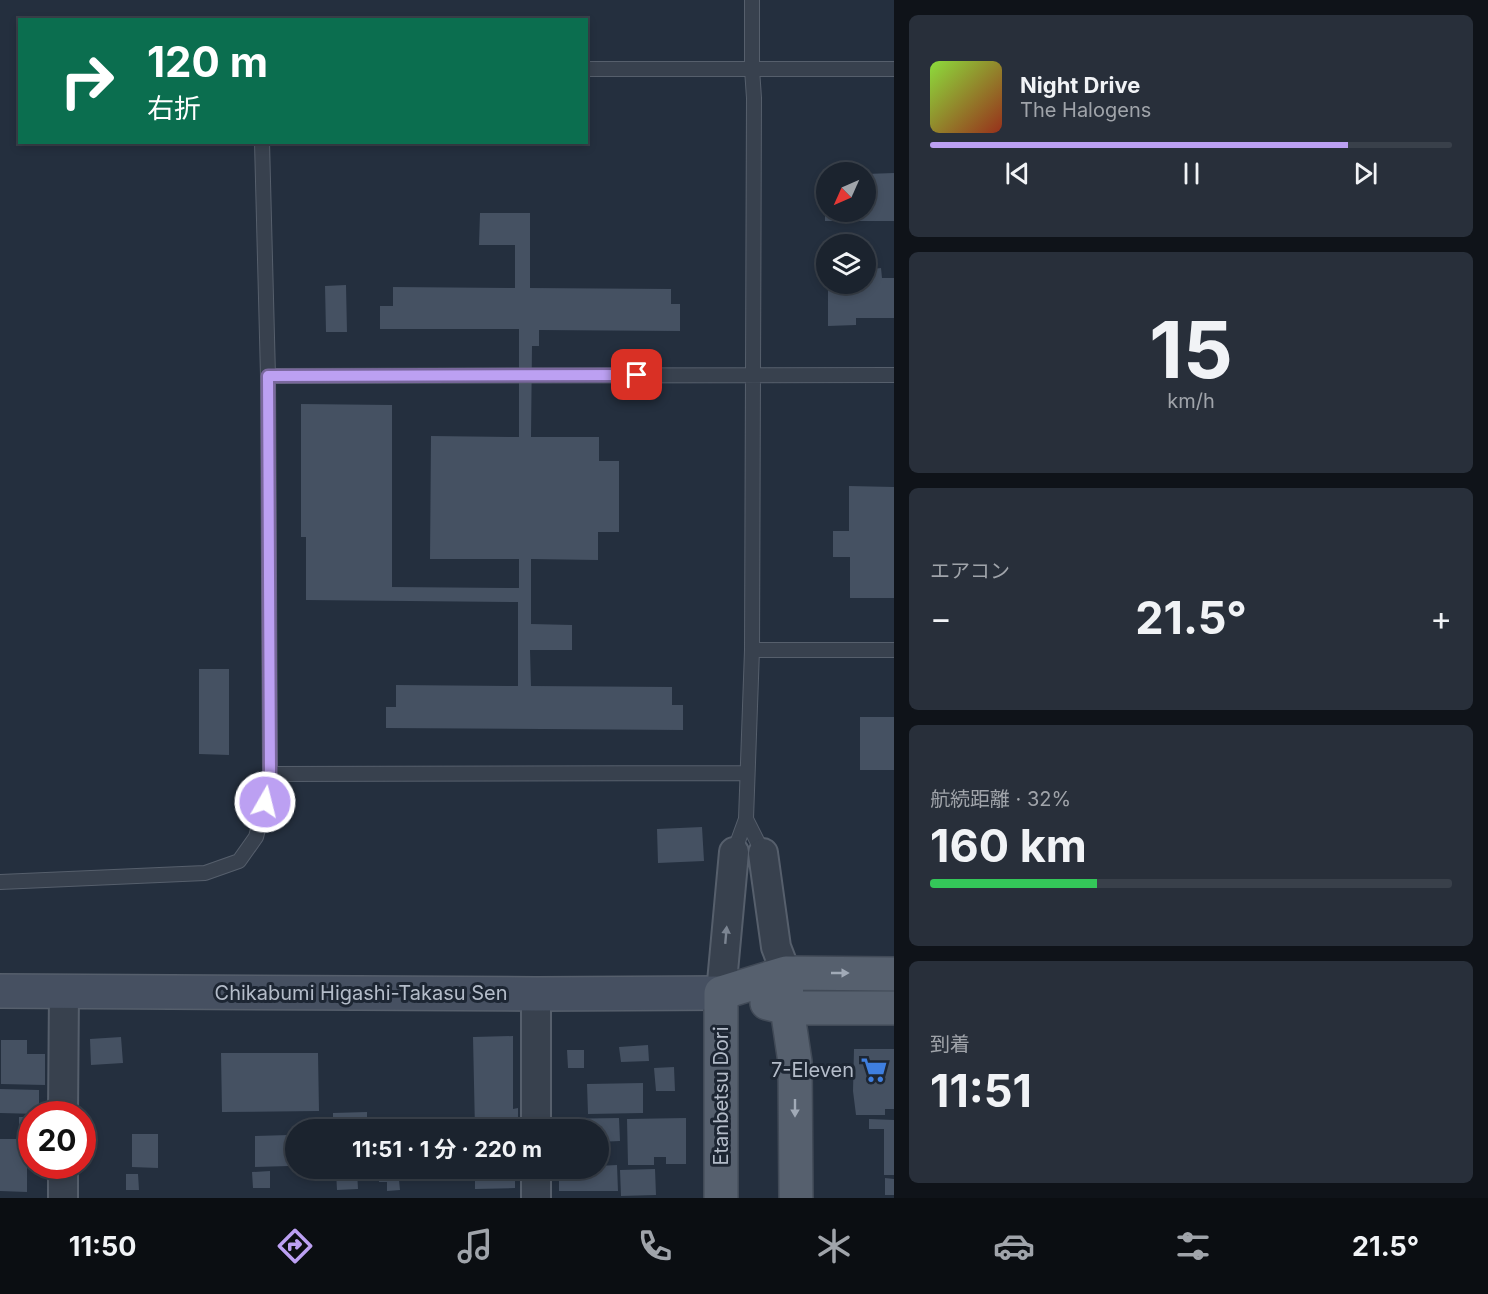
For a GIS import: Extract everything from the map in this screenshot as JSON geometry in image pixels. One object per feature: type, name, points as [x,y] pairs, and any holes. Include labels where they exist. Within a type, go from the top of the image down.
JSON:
[{"type":"main road","name":"Chikabumi Higashi-Takasu Sen","points":[[721,993],[786,973],[894,974]]},
{"type":"main road","points":[[786,973],[787,1008],[795,1062],[796,1198]]},
{"type":"main road","name":"Chikabumi Higashi-Takasu Sen","points":[[721,993],[787,1008],[894,1008]]},
{"type":"main road","name":"Etanbetsu Dori","points":[[721,993],[721,1198]]},
{"type":"street","points":[[721,993],[734,852]]},
{"type":"street","points":[[763,853],[776,947],[786,973]]},
{"type":"street","name":"Chikabumi Higashi-Takasu Sen","points":[[0,992],[721,993]]},
{"type":"street","points":[[63,1101],[64,992]]},
{"type":"street","points":[[536,994],[536,1119]]},
{"type":"street","points":[[63,1179],[63,1198]]},
{"type":"street","points":[[536,1179],[537,1198]]},
{"type":"lane","points":[[734,852],[746,819],[752,650],[754,98],[752,0]]},
{"type":"lane","points":[[588,69],[894,69]]},
{"type":"lane","points":[[0,882],[205,873],[239,861],[256,837],[270,774],[268,376],[262,144]]},
{"type":"lane","points":[[268,376],[894,375]]},
{"type":"lane","points":[[752,650],[894,650]]},
{"type":"lane","points":[[270,774],[746,772]]},
{"type":"lane","points":[[746,819],[763,853]]},
{"type":"building","points":[[894,173],[894,221],[876,221],[876,174]]},
{"type":"building","points":[[480,213],[530,213],[530,288],[671,289],[671,304],[680,304],[680,331],[539,330],[539,346],[532,346],[531,437],[599,437],[599,461],[619,461],[619,532],[598,532],[598,560],[531,559],[531,624],[572,625],[572,650],[530,650],[531,686],[672,687],[672,705],[683,705],[683,730],[386,728],[386,707],[396,707],[396,685],[518,686],[518,602],[306,600],[306,537],[301,537],[301,404],[392,405],[392,587],[519,588],[519,559],[430,559],[431,436],[519,437],[519,329],[380,329],[380,306],[393,306],[393,287],[515,288],[515,245],[479,245]]},
{"type":"building","points":[[881,268],[882,278],[894,278],[894,318],[856,318],[856,325],[828,326],[828,294],[876,294],[876,269]]},
{"type":"building","points":[[346,285],[347,332],[326,332],[325,286]]},
{"type":"building","points":[[849,486],[894,487],[894,598],[850,598],[850,557],[833,557],[833,531],[849,531]]},
{"type":"building","points":[[199,669],[229,669],[229,755],[199,754]]},
{"type":"building","points":[[860,717],[894,717],[894,770],[860,770]]},
{"type":"building","points":[[702,827],[704,861],[658,863],[657,829]]},
{"type":"building","points":[[513,1036],[513,1109],[518,1108],[518,1119],[475,1119],[473,1037]]},
{"type":"building","points":[[121,1037],[123,1063],[91,1065],[90,1039]]},
{"type":"building","points":[[1,1040],[27,1040],[27,1054],[45,1054],[45,1085],[1,1084]]},
{"type":"building","points":[[648,1045],[649,1061],[621,1062],[619,1047]]},
{"type":"building","name":"7-Eleven","points":[[854,1049],[894,1049],[894,1109],[885,1109],[885,1115],[856,1115],[853,1091]]},
{"type":"building","points":[[567,1050],[584,1050],[584,1068],[568,1068]]},
{"type":"building","points":[[221,1053],[318,1053],[319,1111],[222,1112]]},
{"type":"building","points":[[674,1067],[675,1091],[656,1091],[654,1068]]},
{"type":"building","points":[[643,1083],[643,1113],[588,1114],[587,1084]]},
{"type":"building","points":[[0,1089],[39,1090],[39,1101],[18,1101],[18,1113],[0,1113]]},
{"type":"building","points":[[367,1112],[367,1119],[333,1119],[333,1113]]},
{"type":"building","points":[[619,1118],[620,1141],[609,1142],[609,1119],[555,1119]]},
{"type":"building","points":[[686,1118],[686,1164],[666,1164],[666,1157],[654,1157],[654,1165],[628,1165],[627,1119]]},
{"type":"building","points":[[869,1119],[894,1120],[894,1175],[884,1175],[884,1129],[869,1129]]},
{"type":"building","points":[[132,1134],[158,1134],[158,1168],[132,1167]]},
{"type":"building","points":[[285,1135],[285,1166],[255,1167],[255,1136]]},
{"type":"building","points":[[0,1139],[18,1139],[18,1179],[27,1179],[27,1192],[0,1191]]},
{"type":"building","points":[[609,1165],[617,1165],[618,1191],[559,1191],[559,1179],[609,1179]]},
{"type":"building","points":[[655,1169],[656,1195],[621,1196],[620,1170]]},
{"type":"building","points":[[270,1171],[270,1188],[253,1188],[252,1172]]},
{"type":"building","points":[[126,1174],[138,1174],[139,1190],[126,1190]]},
{"type":"building","points":[[885,1178],[894,1179],[894,1195],[885,1195]]},
{"type":"building","points":[[336,1179],[357,1179],[358,1189],[337,1190]]},
{"type":"building","points":[[379,1179],[404,1179],[399,1180],[400,1190],[387,1191],[387,1182],[379,1182]]},
{"type":"building","points":[[475,1179],[515,1179],[515,1188],[475,1189]]},
{"type":"place","name":"7-Eleven","points":[[874,1070]]},
{"type":"route","points":[[265,802],[270,774],[268,376],[637,375]]}]
